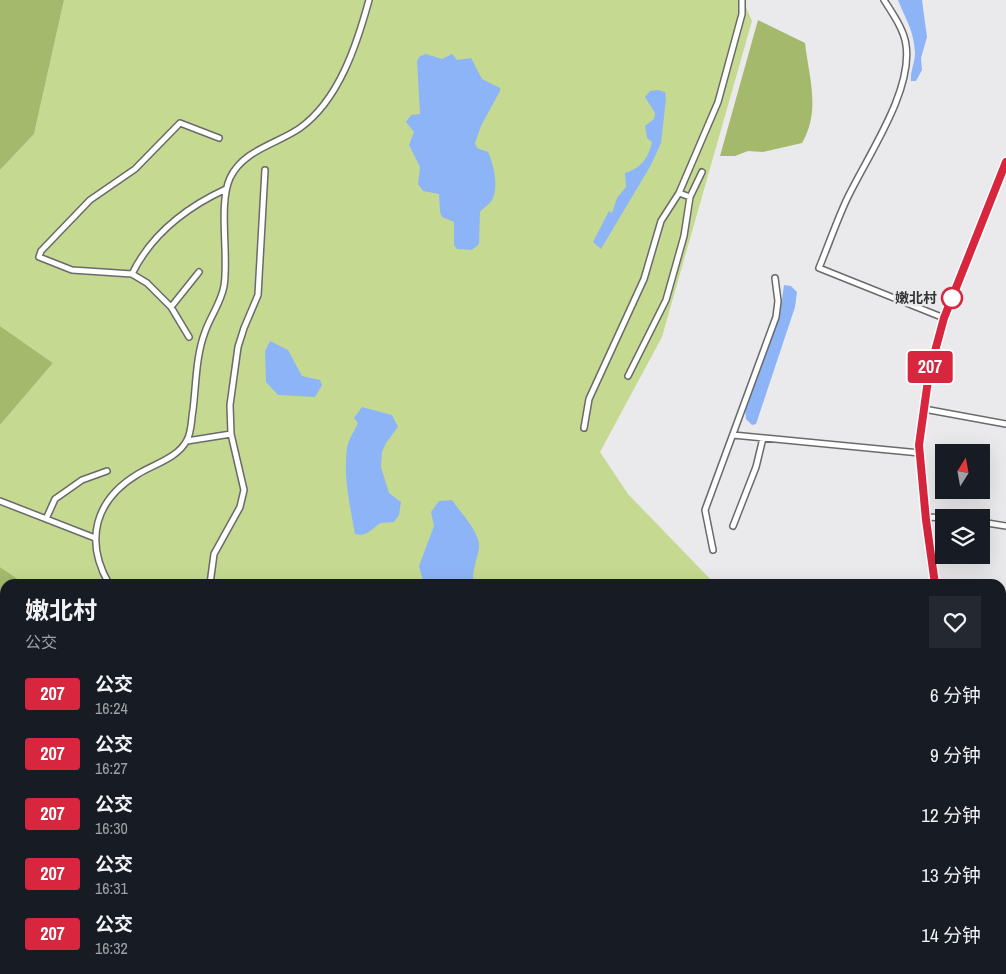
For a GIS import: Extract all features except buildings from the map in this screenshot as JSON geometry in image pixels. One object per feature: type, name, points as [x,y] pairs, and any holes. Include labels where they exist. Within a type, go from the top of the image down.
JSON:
[{"type":"street","points":[[187,441],[204,333],[224,286],[226,189],[239,164],[259,149],[301,127],[325,103],[339,81],[369,0]]},
{"type":"street","points":[[584,428],[589,399],[644,279],[661,221],[680,193],[718,102],[742,14],[742,0]]},
{"type":"street","points":[[884,0],[896,20],[906,45],[904,81],[897,101],[846,201],[819,268],[944,318]]},
{"type":"street","points":[[189,337],[171,307],[147,283],[132,274],[72,270],[40,257],[42,251],[90,200],[135,169],[180,123],[219,138]]},
{"type":"street","points":[[935,579],[926,517],[920,453],[929,373],[944,318],[1006,162]]},
{"type":"street","points":[[211,579],[214,554],[240,507],[244,490],[231,434],[230,405],[238,348],[258,295],[265,170]]},
{"type":"street","points":[[628,376],[666,300],[684,236],[690,197],[702,172]]},
{"type":"street","points":[[132,274],[142,254],[156,236],[206,198],[226,189]]},
{"type":"street","points":[[680,193],[690,197]]},
{"type":"street","points":[[171,307],[199,272]]},
{"type":"street","points":[[713,550],[705,510],[776,317],[778,301],[775,278]]},
{"type":"street","points":[[924,409],[1006,424]]},
{"type":"street","points":[[107,579],[95,554],[95,538],[104,508],[110,498],[138,474],[173,455],[187,441],[231,434]]},
{"type":"street","points":[[732,436],[920,453]]},
{"type":"street","points":[[733,526],[756,467],[763,438]]},
{"type":"street","points":[[46,520],[55,499],[82,480],[107,471]]},
{"type":"street","points":[[0,501],[95,538]]},
{"type":"street","points":[[926,517],[935,517]]},
{"type":"street","points":[[990,523],[1006,526]]},
{"type":"green space","points":[[0,0],[64,0],[34,134],[0,170]]},
{"type":"green space","points":[[64,0],[743,0],[752,21],[662,337],[600,452],[628,494],[710,579],[18,579],[0,567],[0,425],[53,363],[0,326],[0,170],[34,134]]},
{"type":"green space","points":[[758,20],[805,43],[812,94],[811,118],[808,131],[802,143],[763,152],[748,151],[735,156],[720,156]]},
{"type":"green space","points":[[0,326],[53,363],[0,425]]},
{"type":"green space","points":[[0,567],[18,579],[0,579]]},
{"type":"water","points":[[898,0],[922,0],[927,37],[921,58],[922,70],[916,81],[911,81],[915,53],[913,38]]},
{"type":"water","points":[[426,54],[442,59],[452,54],[457,60],[471,58],[482,79],[500,88],[481,126],[475,143],[477,148],[488,152],[494,169],[495,189],[492,200],[480,212],[479,244],[472,250],[457,249],[454,245],[454,222],[442,217],[439,194],[423,191],[418,184],[420,167],[409,145],[414,132],[406,122],[411,115],[420,114],[417,61],[420,56]]},
{"type":"water","points":[[658,90],[665,92],[666,99],[661,143],[651,165],[601,249],[593,242],[609,211],[612,213],[617,198],[626,187],[625,173],[643,162],[650,148],[652,142],[647,138],[645,126],[654,119],[655,113],[645,97],[650,91]]},
{"type":"water","points":[[784,285],[791,286],[797,292],[795,307],[756,424],[752,425],[746,419],[745,410],[780,314]]},
{"type":"water","points":[[270,341],[288,350],[302,376],[320,380],[322,385],[315,397],[278,395],[266,382],[265,351]]},
{"type":"water","points":[[362,407],[392,415],[398,427],[382,452],[381,467],[389,493],[401,502],[399,515],[394,522],[381,523],[360,535],[355,534],[351,513],[346,480],[346,459],[349,442],[358,423],[354,418]]},
{"type":"water","points":[[452,500],[477,536],[479,548],[473,579],[423,579],[419,566],[434,526],[431,512],[439,501]]},
{"type":"bus line","name":"207","points":[[934,579],[926,520],[919,445],[929,373],[944,318],[1006,162]]},
{"type":"place","name":"嫩北村","points":[[952,298]]}]
